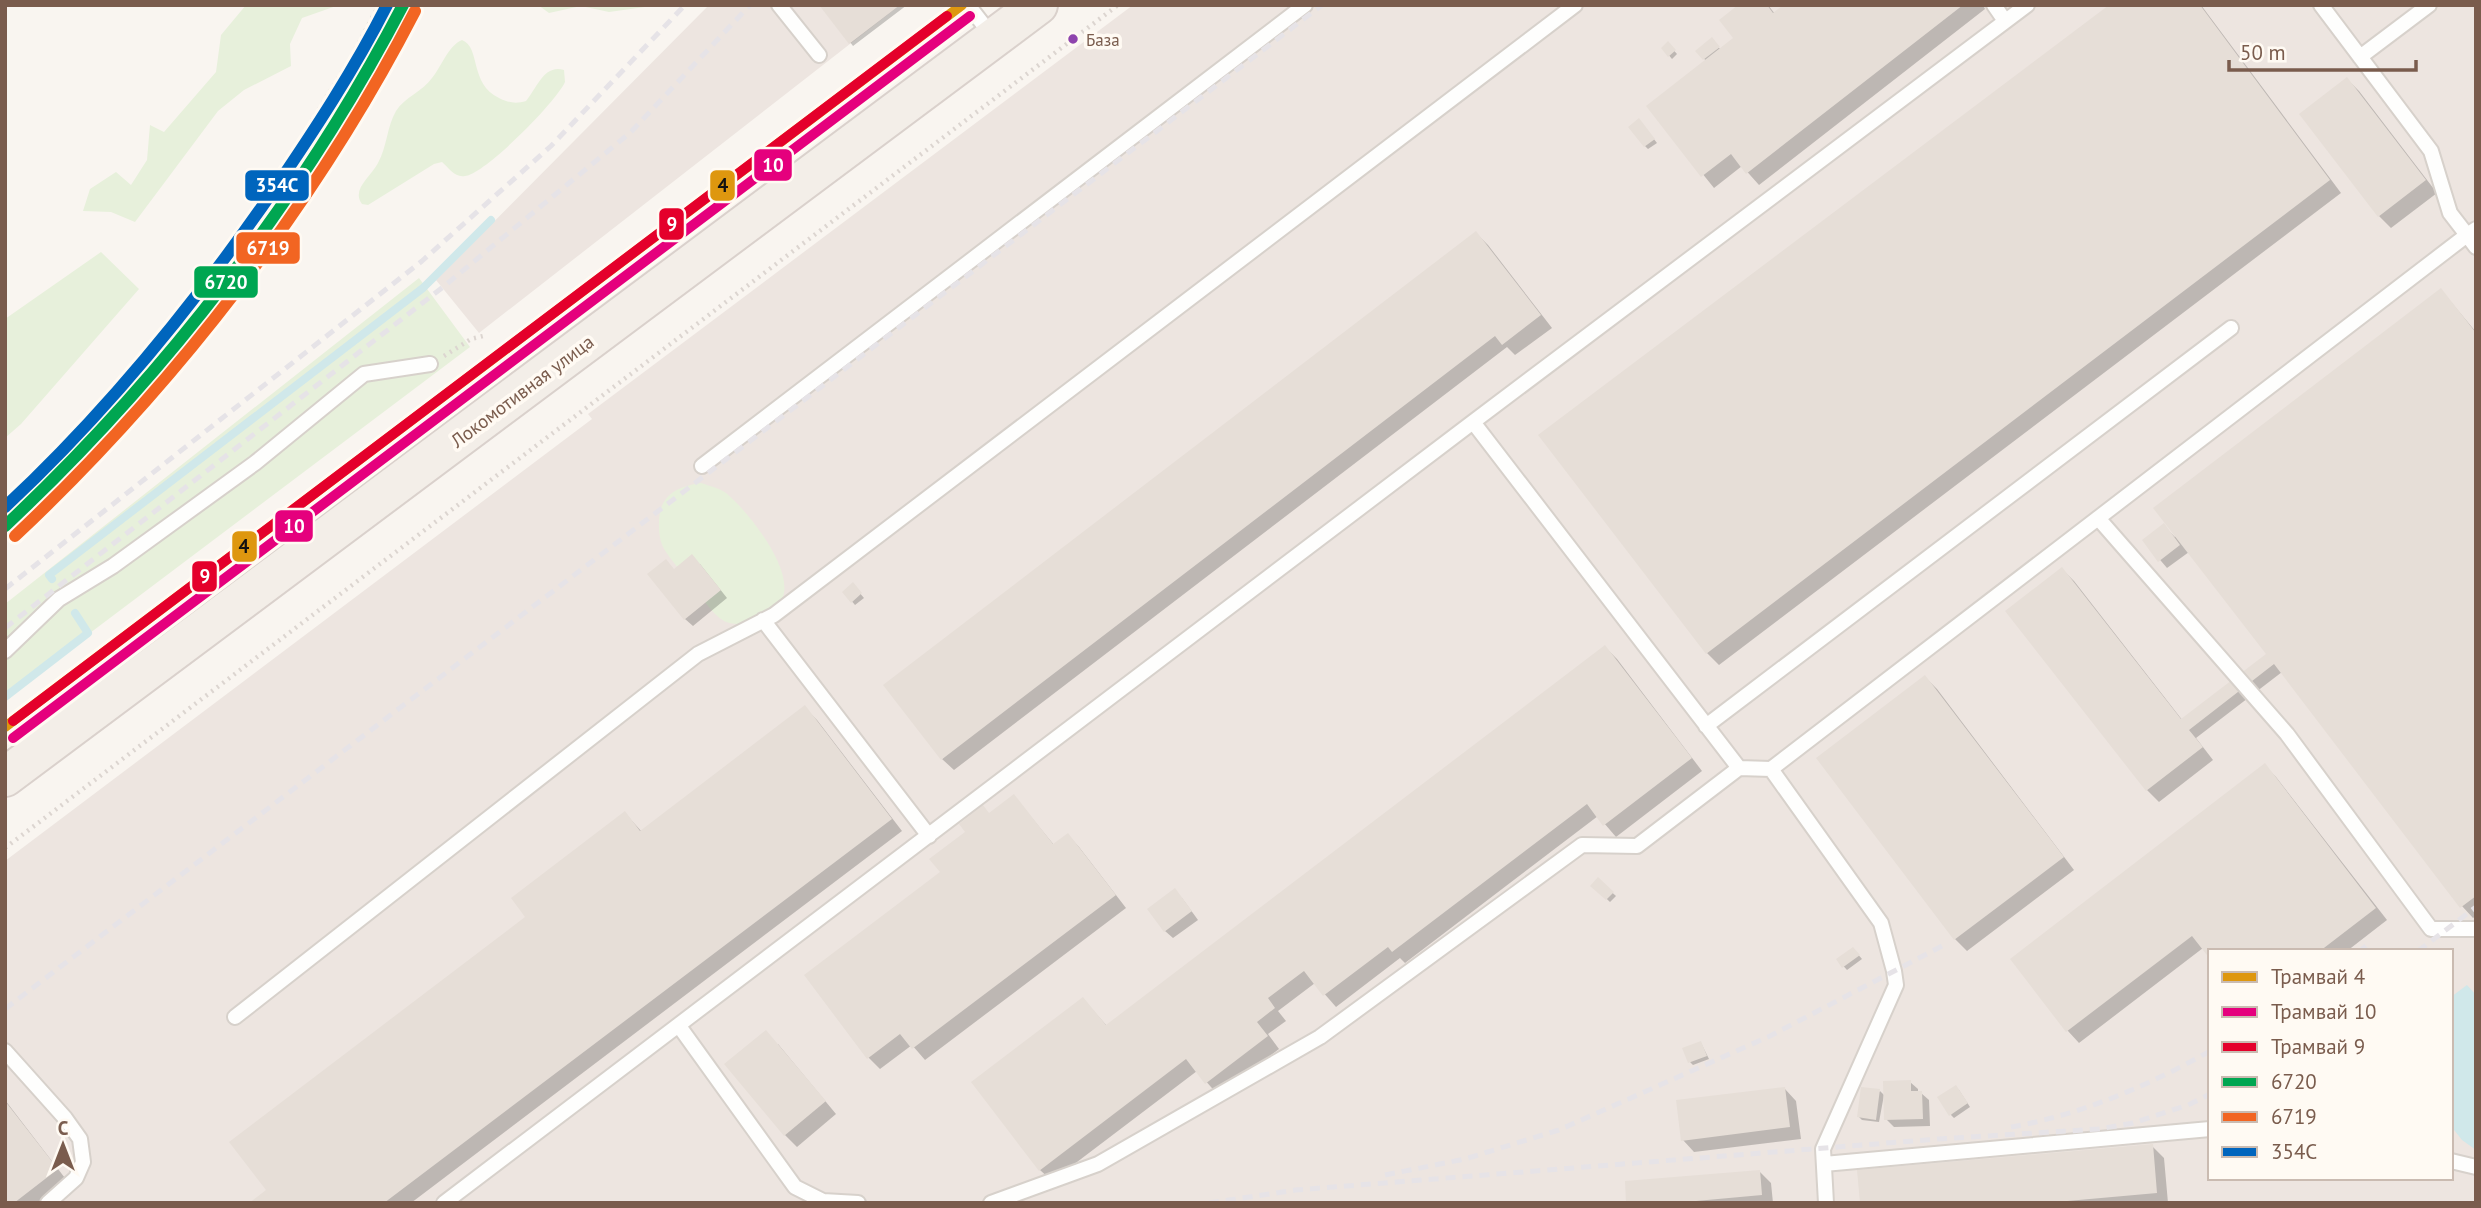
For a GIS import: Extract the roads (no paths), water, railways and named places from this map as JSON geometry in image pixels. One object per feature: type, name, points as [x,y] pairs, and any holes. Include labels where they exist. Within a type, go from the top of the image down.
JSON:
[{"type":"main road","name":"Локомотивная улица","points":[[5,777],[1038,5]]},
{"type":"lane","points":[[779,5],[819,55]]},
{"type":"lane","points":[[968,5],[994,38]]},
{"type":"lane","points":[[702,466],[1305,5]]},
{"type":"lane","points":[[235,1017],[698,654],[774,615],[1575,5]]},
{"type":"lane","points":[[1994,5],[2005,21]]},
{"type":"lane","points":[[444,1203],[2027,5]]},
{"type":"lane","points":[[991,1203],[1098,1164],[1308,1044],[1582,845],[1637,846],[1739,768],[1770,769],[2098,518],[2473,237],[2450,213],[2431,151],[2322,5]]},
{"type":"lane","points":[[2360,57],[2428,5]]},
{"type":"lane","points":[[1706,726],[2231,328]]},
{"type":"lane","points":[[5,651],[59,599],[113,566],[256,463],[364,374],[430,365]]},
{"type":"lane","points":[[1473,422],[1739,768]]},
{"type":"lane","points":[[2098,518],[2287,734],[2431,929],[2476,929]]},
{"type":"lane","points":[[763,620],[929,836]]},
{"type":"lane","points":[[1770,769],[1881,923],[1896,985],[1823,1149],[1826,1203]]},
{"type":"lane","points":[[678,1026],[795,1187],[823,1201],[858,1203]]},
{"type":"lane","points":[[5,1051],[65,1118],[80,1139],[83,1162],[76,1178],[48,1203]]},
{"type":"lane","points":[[1824,1164],[2208,1129]]},
{"type":"lane","points":[[2453,1161],[2476,1167]]},
{"type":"water","points":[[2467,985],[2476,995],[2476,1150],[2462,1140],[2453,1129],[2453,996]]},
{"type":"waterway","points":[[52,579],[49,575],[423,288],[491,220]]},
{"type":"waterway","points":[[5,697],[88,633],[75,613]]},
{"type":"railway","points":[[5,589],[422,261],[551,146],[685,5]]},
{"type":"railway","points":[[5,628],[443,287],[631,132],[750,5]]},
{"type":"railway","points":[[5,1009],[1322,5]]},
{"type":"railway","points":[[2421,949],[2476,907]]},
{"type":"railway","points":[[1385,1175],[1465,1159],[1559,1130],[1770,1036],[1942,946]]},
{"type":"railway","points":[[2362,949],[2366,946]]},
{"type":"railway","points":[[2011,1127],[2062,1115],[2113,1098],[2208,1052]]},
{"type":"railway","points":[[1209,1203],[1296,1190],[1938,1139],[2099,1129],[2133,1123],[2188,1105],[2208,1095]]},
{"type":"tram line","name":"4","points":[[5,727],[962,5]]},
{"type":"tram line","name":"9","points":[[13,721],[947,16]]},
{"type":"tram line","name":"10","points":[[13,738],[970,16]]},
{"type":"place","name":"База","points":[[1073,39]]}]
